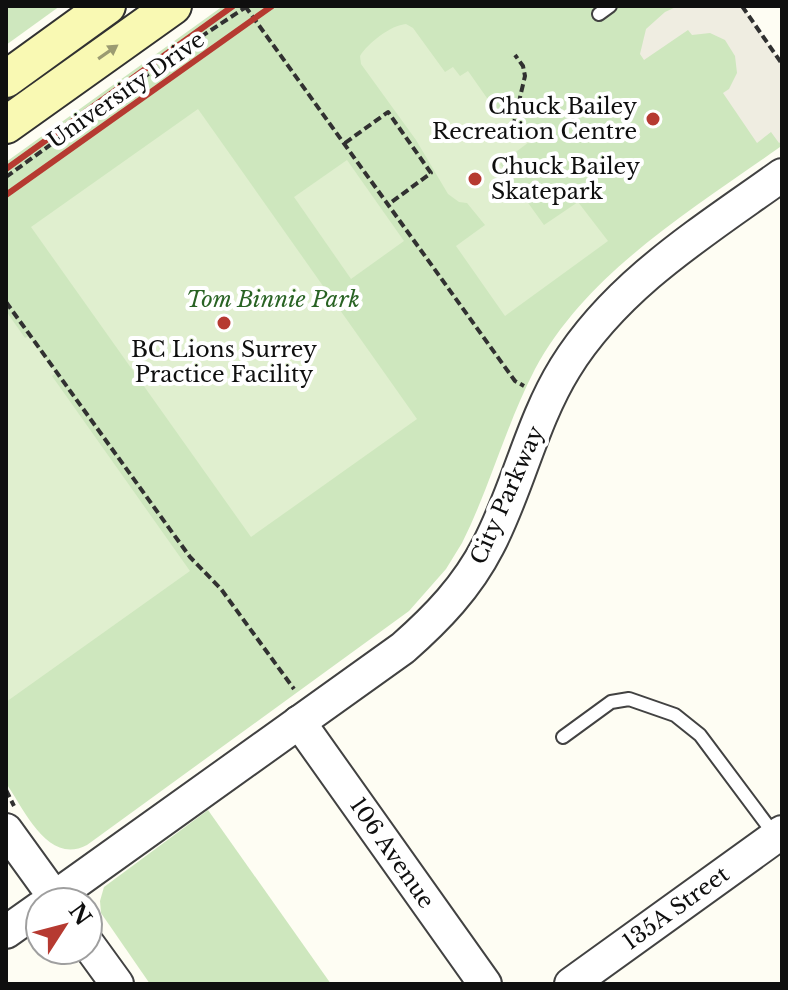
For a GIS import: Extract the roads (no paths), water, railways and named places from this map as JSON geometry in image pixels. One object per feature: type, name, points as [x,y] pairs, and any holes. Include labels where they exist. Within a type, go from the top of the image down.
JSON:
[{"type":"main road","points":[[6,79],[107,6]]},
{"type":"main road","name":"University Drive","points":[[6,125],[173,6]]},
{"type":"street","name":"City Parkway","points":[[72,886],[403,648],[428,626],[461,589],[497,527],[552,390],[587,336],[666,258],[782,175]]},
{"type":"street","name":"106 Avenue","points":[[299,722],[485,984]]},
{"type":"street","points":[[6,830],[40,886]]},
{"type":"street","name":"135A Street","points":[[571,984],[779,834]]},
{"type":"street","name":"City Parkway","points":[[6,932],[24,920]]},
{"type":"street","points":[[104,966],[117,984]]},
{"type":"lane","points":[[599,14],[610,6]]},
{"type":"lane","points":[[563,737],[611,702],[629,699],[675,715],[700,735],[779,834]]},
{"type":"railway","points":[[6,169],[233,6]]},
{"type":"railway","points":[[6,195],[272,6]]},
{"type":"place","name":"Chuck Bailey Recreation Centre","points":[[653,119]]},
{"type":"place","name":"Chuck Bailey Skatepark","points":[[475,179]]},
{"type":"place","name":"BC Lions Surrey Practice Facility","points":[[224,323]]},
{"type":"park label","name":"Tom Binnie Park","points":[[273,299]]}]
